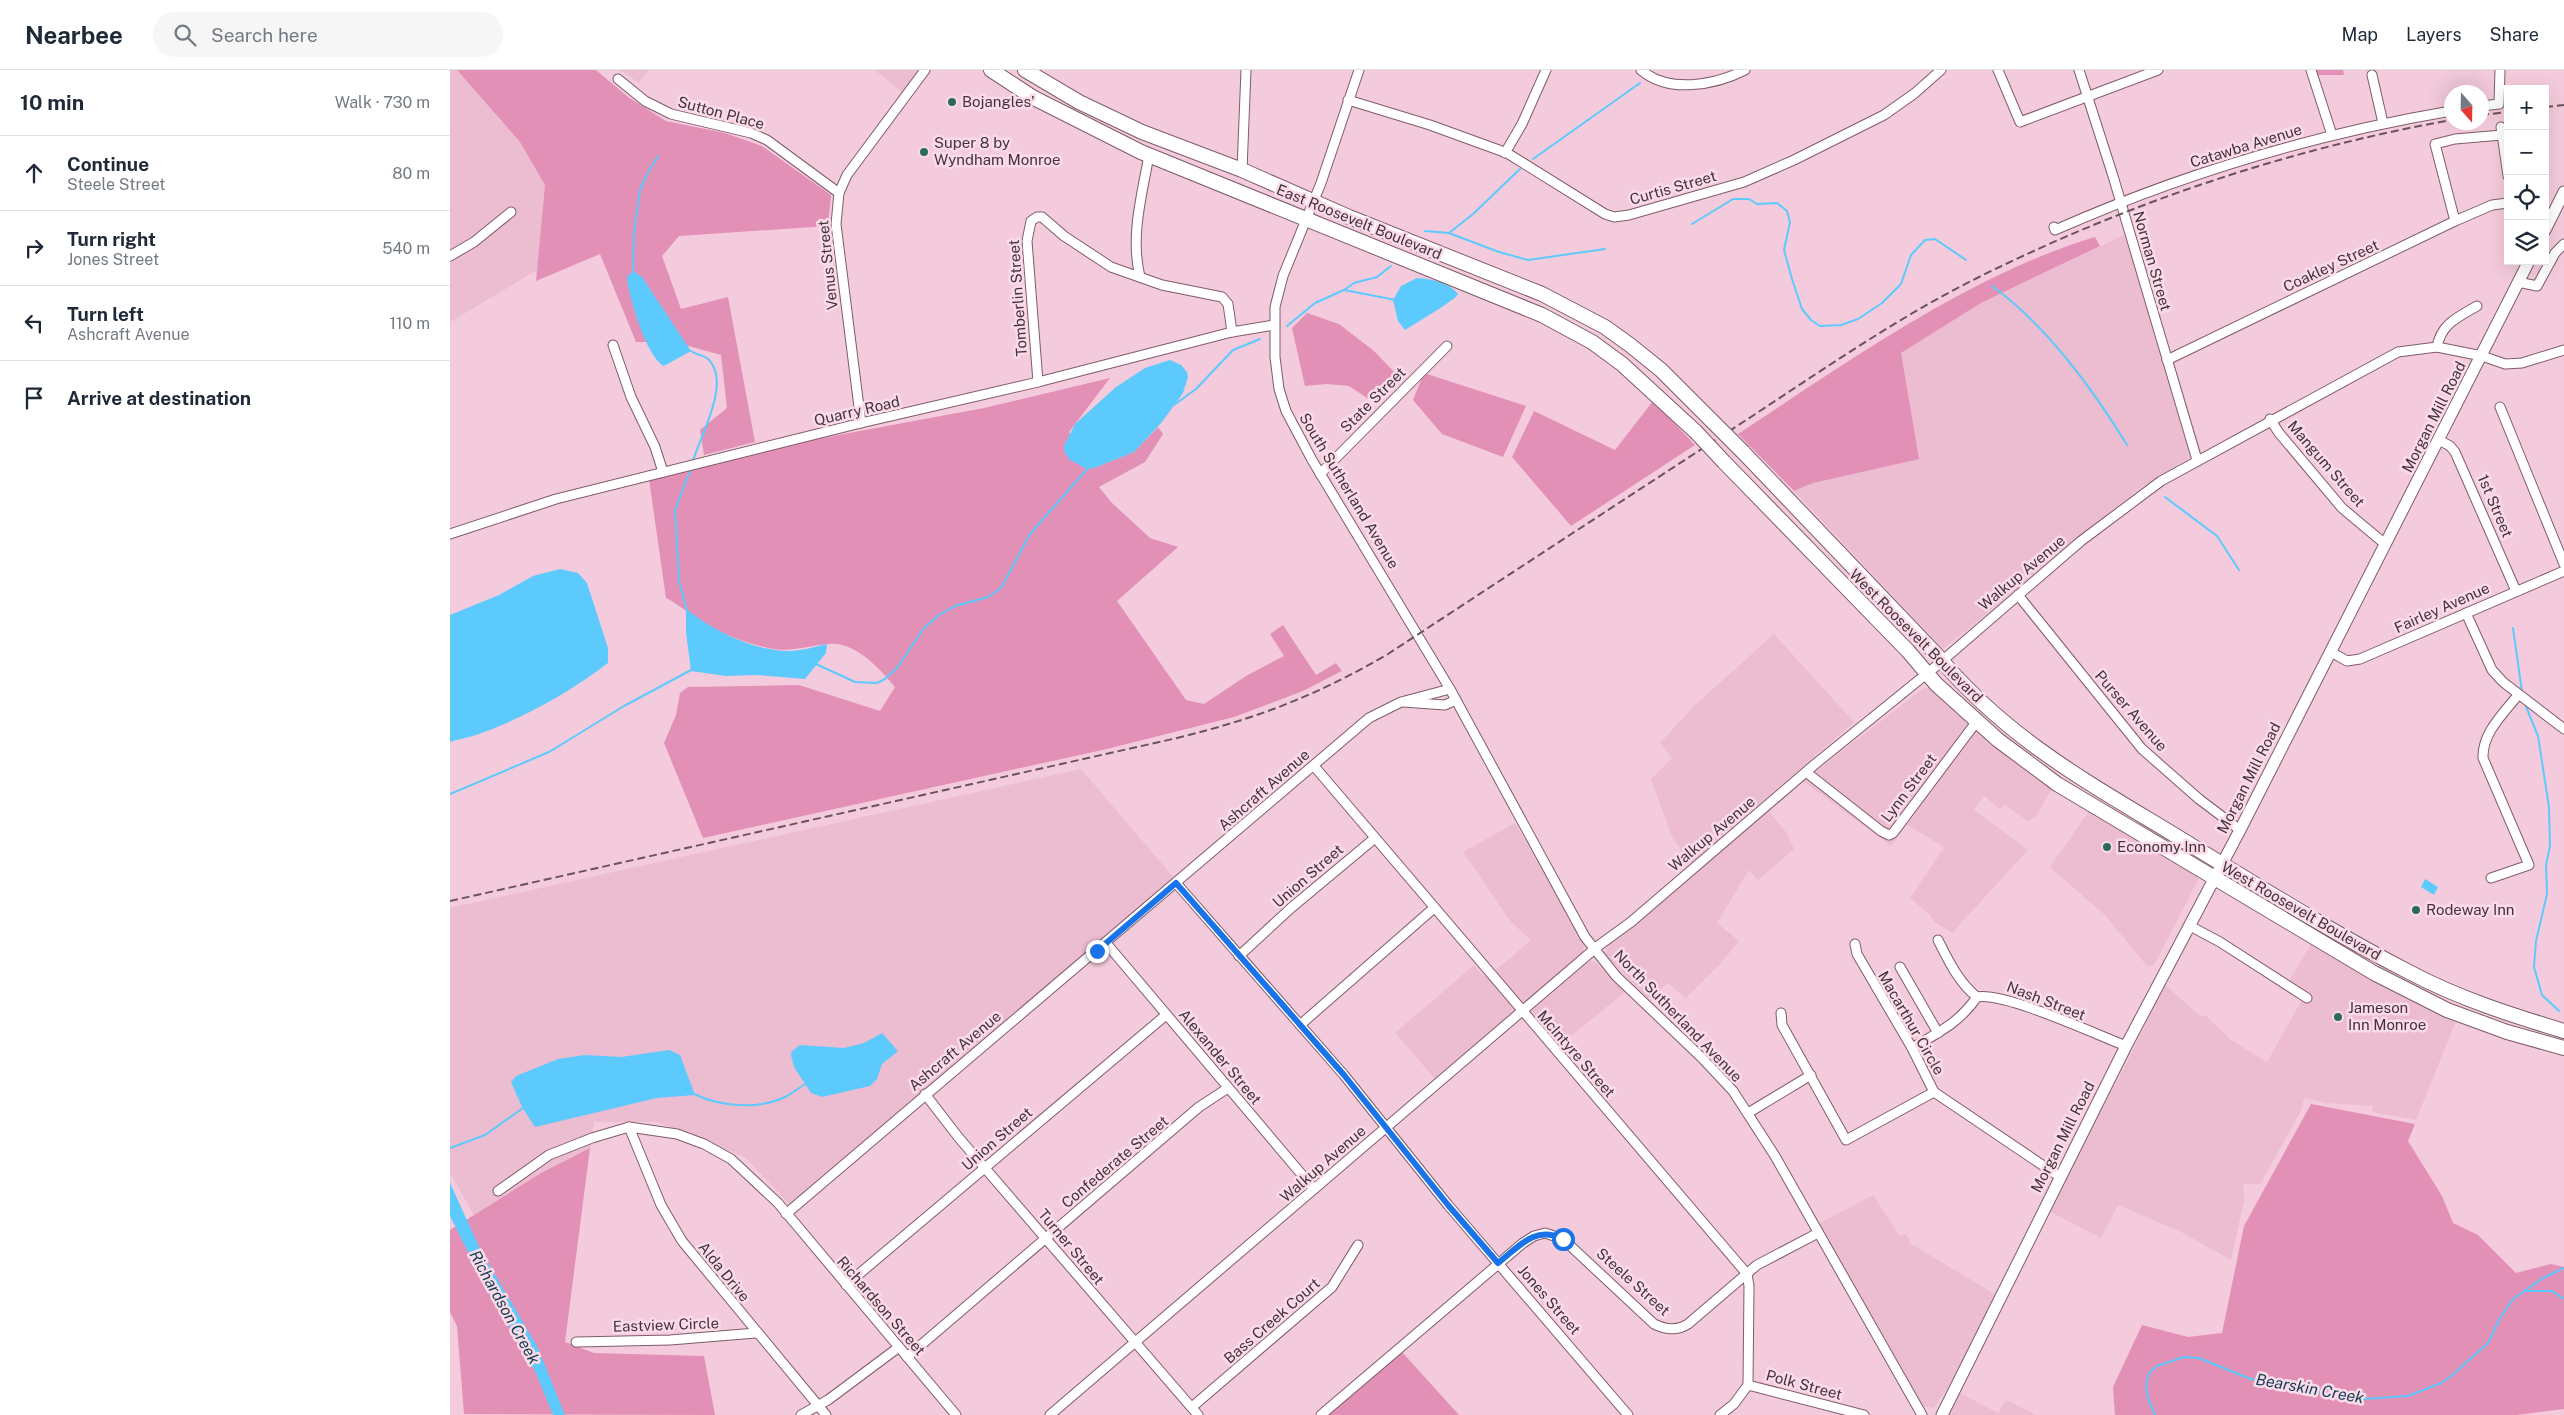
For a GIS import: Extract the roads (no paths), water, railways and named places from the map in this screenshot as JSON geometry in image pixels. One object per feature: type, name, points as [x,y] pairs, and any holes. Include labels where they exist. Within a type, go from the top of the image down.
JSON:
[{"type":"highway","name":"East Roosevelt Boulevard","points":[[991,70],[1043,103],[1149,155],[1542,315],[1584,338],[1622,364],[1696,432]]},
{"type":"highway","name":"East Roosevelt Boulevard","points":[[1026,70],[1079,102],[1142,132],[1242,170],[1349,217],[1542,294],[1605,327],[1661,370],[1710,420]]},
{"type":"highway","name":"West Roosevelt Boulevard","points":[[1710,420],[1942,660],[1963,686],[2004,724],[2035,748],[2070,772],[2315,920],[2410,973],[2501,1011],[2564,1031]]},
{"type":"highway","name":"West Roosevelt Boulevard","points":[[1696,432],[1927,673],[1998,740],[2076,798],[2374,974],[2447,1010],[2508,1032],[2564,1048]]},
{"type":"main road","points":[[2549,222],[2564,192]]},
{"type":"main road","name":"Morgan Mill Road","points":[[1942,1415],[2126,1046],[2240,830],[2527,265]]},
{"type":"street","name":"Venus Street","points":[[861,423],[836,224],[839,193],[847,175],[925,70]]},
{"type":"street","points":[[1242,170],[1246,70]]},
{"type":"street","name":"South Sutherland Avenue","points":[[1359,70],[1314,200],[1283,276],[1275,308],[1275,357],[1279,389],[1293,426],[1320,474],[1418,634]]},
{"type":"street","points":[[1505,153],[1522,124],[1546,70]]},
{"type":"street","points":[[1641,70],[1662,81],[1694,85],[1719,81],[1745,70]]},
{"type":"street","name":"Curtis Street","points":[[1348,100],[1430,125],[1505,153],[1605,214],[1614,217],[1629,215],[1744,182],[1794,160],[1884,115],[1915,93],[1941,70]]},
{"type":"street","points":[[1998,70],[2020,122],[2158,70]]},
{"type":"street","name":"Norman Street","points":[[2079,70],[2197,460]]},
{"type":"street","points":[[2311,70],[2332,135]]},
{"type":"street","points":[[2489,105],[2499,104],[2500,70]]},
{"type":"street","points":[[2372,75],[2383,123]]},
{"type":"street","name":"Sutton Place","points":[[618,80],[645,101],[671,114],[744,132],[767,140],[839,193]]},
{"type":"street","name":"Catawba Avenue","points":[[2054,228],[2223,165],[2332,135],[2383,123],[2444,112]]},
{"type":"street","points":[[2455,221],[2435,144],[2502,131],[2508,175]]},
{"type":"street","points":[[1149,155],[1136,225],[1137,264],[1140,277],[1162,285],[1222,297],[1228,304],[1232,332]]},
{"type":"street","name":"Coakley Street","points":[[2167,360],[2455,221],[2492,204],[2504,203]]},
{"type":"street","points":[[450,256],[474,242],[511,212]]},
{"type":"street","name":"Tomberlin Street","points":[[1038,382],[1027,240],[1030,223],[1037,217],[1042,217],[1064,236],[1104,263],[1140,277]]},
{"type":"street","points":[[2518,282],[2537,286],[2555,253],[2564,244]]},
{"type":"street","points":[[2437,347],[2442,330],[2448,323],[2477,306]]},
{"type":"street","name":"Quarry Road","points":[[450,534],[556,499],[861,423],[1038,382],[1232,332],[1274,325]]},
{"type":"street","points":[[613,345],[631,398],[655,447],[663,472]]},
{"type":"street","name":"State Street","points":[[1320,474],[1447,346]]},
{"type":"street","name":"Walkup Avenue","points":[[1050,1415],[1595,949],[1631,922],[2081,541],[2142,494],[2197,460],[2270,419],[2388,356],[2414,348],[2437,347],[2482,356],[2505,364],[2522,363],[2564,350]]},
{"type":"street","points":[[2500,407],[2564,564]]},
{"type":"street","name":"Mangum Street","points":[[2270,419],[2279,433],[2342,508],[2385,544]]},
{"type":"street","name":"1st Street","points":[[2439,440],[2456,452],[2516,591]]},
{"type":"street","name":"Fairley Avenue","points":[[2331,652],[2342,659],[2353,661],[2564,571]]},
{"type":"street","name":"Purser Avenue","points":[[2018,595],[2142,749],[2199,799],[2240,830]]},
{"type":"street","points":[[2466,613],[2491,668],[2518,695],[2564,730]]},
{"type":"street","name":"North Sutherland Avenue","points":[[1418,634],[1450,689],[1569,910],[1616,976],[1722,1079],[1748,1114],[1818,1232],[1922,1415]]},
{"type":"street","name":"Ashcraft Avenue","points":[[786,1214],[1369,718],[1401,702],[1450,689]]},
{"type":"street","points":[[2491,878],[2529,866],[2483,758],[2483,749],[2489,734],[2518,695]]},
{"type":"street","points":[[1401,702],[1445,705],[1456,700]]},
{"type":"street","name":"Lynn Street","points":[[1806,772],[1881,831],[1889,835],[1893,833],[1977,721]]},
{"type":"street","name":"McIntyre Street","points":[[1314,766],[1746,1274]]},
{"type":"street","name":"Union Street","points":[[1239,956],[1291,908],[1374,838]]},
{"type":"street","name":"Jones Street","points":[[1176,883],[1344,1075],[1385,1129],[1628,1415]]},
{"type":"street","points":[[1300,1025],[1434,908]]},
{"type":"street","points":[[2190,926],[2220,942],[2307,998]]},
{"type":"street","points":[[1912,1048],[1938,1033],[1966,1013],[1977,996],[1971,992],[1951,965],[1938,940]]},
{"type":"street","name":"Alexander Street","points":[[1106,943],[1314,1189]]},
{"type":"street","name":"Macarthur Circle","points":[[1781,1013],[1782,1024],[1846,1140],[1934,1092],[1912,1048],[1856,954],[1855,944]]},
{"type":"street","points":[[1900,967],[1938,1033]]},
{"type":"street","name":"Nash Street","points":[[1977,996],[1996,996],[2126,1046]]},
{"type":"street","name":"Union Street","points":[[846,1285],[1166,1015]]},
{"type":"street","points":[[1748,1114],[1810,1075]]},
{"type":"street","name":"Confederate Street","points":[[907,1357],[1199,1107],[1228,1088]]},
{"type":"street","points":[[1934,1092],[2060,1177]]},
{"type":"street","name":"Turner Street","points":[[925,1094],[985,1168],[1198,1415]]},
{"type":"street","points":[[498,1191],[549,1155],[592,1138],[629,1128],[678,1134],[704,1144],[730,1159],[752,1178],[786,1214]]},
{"type":"street","name":"Alda Drive","points":[[629,1128],[670,1222],[693,1255],[756,1333],[826,1415]]},
{"type":"street","name":"Richardson Street","points":[[786,1214],[956,1415]]},
{"type":"street","name":"Steele Street","points":[[1321,1415],[1498,1263],[1534,1236],[1545,1233],[1563,1239],[1654,1324],[1670,1330],[1680,1329],[1688,1324],[1757,1265],[1818,1232]]},
{"type":"street","name":"Bass Creek Court","points":[[1192,1407],[1332,1287],[1358,1245]]},
{"type":"street","points":[[1746,1274],[1749,1286],[1748,1385]]},
{"type":"street","name":"Eastview Circle","points":[[576,1342],[679,1340],[756,1333]]},
{"type":"street","points":[[801,1415],[818,1406],[899,1347]]},
{"type":"street","name":"Polk Street","points":[[1720,1415],[1734,1404],[1748,1385],[1864,1415]]},
{"type":"water","points":[[633,271],[642,277],[691,351],[664,366],[651,352],[635,311],[627,277]]},
{"type":"water","points":[[1417,278],[1434,280],[1445,284],[1458,294],[1405,330],[1398,321],[1393,300],[1401,286]]},
{"type":"water","points":[[1170,360],[1181,365],[1187,372],[1188,377],[1183,393],[1162,422],[1134,452],[1087,469],[1070,460],[1065,453],[1064,446],[1075,424],[1116,387],[1145,368]]},
{"type":"water","points":[[560,569],[578,573],[587,583],[608,648],[608,663],[561,695],[528,713],[493,729],[450,742],[450,615],[499,595],[533,576]]},
{"type":"water","points":[[686,609],[721,632],[747,643],[774,650],[788,651],[803,650],[827,644],[826,653],[805,679],[757,675],[726,676],[691,671],[686,632]]},
{"type":"water","points":[[2425,879],[2438,887],[2434,895],[2421,887]]},
{"type":"water","points":[[882,1033],[897,1052],[882,1064],[877,1079],[870,1086],[822,1097],[811,1093],[794,1067],[792,1051],[800,1045],[844,1048],[864,1043]]},
{"type":"water","points":[[669,1050],[680,1055],[695,1095],[657,1098],[535,1127],[522,1107],[511,1082],[516,1076],[558,1059],[585,1055],[621,1057]]},
{"type":"water","name":"Richardson Creek","points":[[450,1183],[481,1251],[537,1346],[565,1415],[553,1415],[536,1373],[482,1280],[450,1216]]},
{"type":"waterway","points":[[1533,159],[1640,83]]},
{"type":"waterway","points":[[633,273],[634,232],[640,190],[658,156]]},
{"type":"waterway","points":[[1449,233],[1473,214],[1520,169]]},
{"type":"waterway","points":[[1692,224],[1733,199],[1749,199],[1757,204],[1777,203],[1787,211],[1790,222],[1784,250],[1802,309],[1811,320],[1820,326],[1841,325],[1858,319],[1882,303],[1901,284],[1911,255],[1925,240],[1935,239],[1966,260]]},
{"type":"waterway","points":[[1425,231],[1449,233],[1499,252],[1528,260],[1605,249]]},
{"type":"waterway","points":[[1287,326],[1315,303],[1344,290],[1354,283],[1377,277],[1391,266]]},
{"type":"waterway","points":[[1992,286],[2031,319],[2067,359],[2099,402],[2127,445]]},
{"type":"waterway","points":[[1344,290],[1396,300]]},
{"type":"waterway","points":[[1174,405],[1196,389],[1233,350],[1260,339]]},
{"type":"waterway","points":[[691,351],[708,359],[715,369],[717,381],[712,409],[693,461]]},
{"type":"waterway","points":[[687,611],[679,581],[675,510],[691,468]]},
{"type":"waterway","points":[[816,664],[855,682],[877,683],[885,679],[897,668],[924,628],[939,615],[955,606],[988,597],[1001,588],[1030,534],[1087,469]]},
{"type":"waterway","points":[[2165,497],[2217,536],[2239,570]]},
{"type":"waterway","points":[[2513,628],[2522,692]]},
{"type":"waterway","points":[[450,794],[549,752],[624,706],[693,669]]},
{"type":"waterway","points":[[2525,704],[2538,736],[2549,807],[2550,846],[2546,865],[2547,894],[2536,941],[2534,967],[2542,995],[2559,1011]]},
{"type":"waterway","points":[[694,1094],[716,1102],[753,1105],[787,1096],[807,1083]]},
{"type":"waterway","points":[[450,1148],[485,1135],[523,1108]]},
{"type":"waterway","name":"Bearskin Creek","points":[[2155,1415],[2148,1398],[2146,1386],[2149,1373],[2157,1366],[2184,1357],[2199,1358],[2248,1378],[2283,1387],[2364,1399],[2408,1396],[2441,1383],[2451,1376],[2488,1343],[2499,1320],[2513,1299],[2543,1278],[2564,1268]]},
{"type":"waterway","name":"Bearskin Creek","points":[[2527,1291],[2552,1291],[2564,1299]]},
{"type":"railway","points":[[2549,107],[2564,105]]},
{"type":"railway","points":[[2489,114],[2504,112]]},
{"type":"railway","points":[[450,901],[1177,738],[1260,714],[1286,704],[1336,682],[1388,654],[1853,350],[1942,296],[1973,280],[2088,227],[2206,183],[2327,147],[2444,121]]},
{"type":"place","name":"Bojangles'","points":[[952,102]]},
{"type":"place","name":"Super 8 by Wyndham Monroe","points":[[924,152]]},
{"type":"place","name":"Economy Inn","points":[[2107,847]]},
{"type":"place","name":"Rodeway Inn","points":[[2416,910]]},
{"type":"place","name":"Jameson Inn Monroe","points":[[2338,1017]]}]
